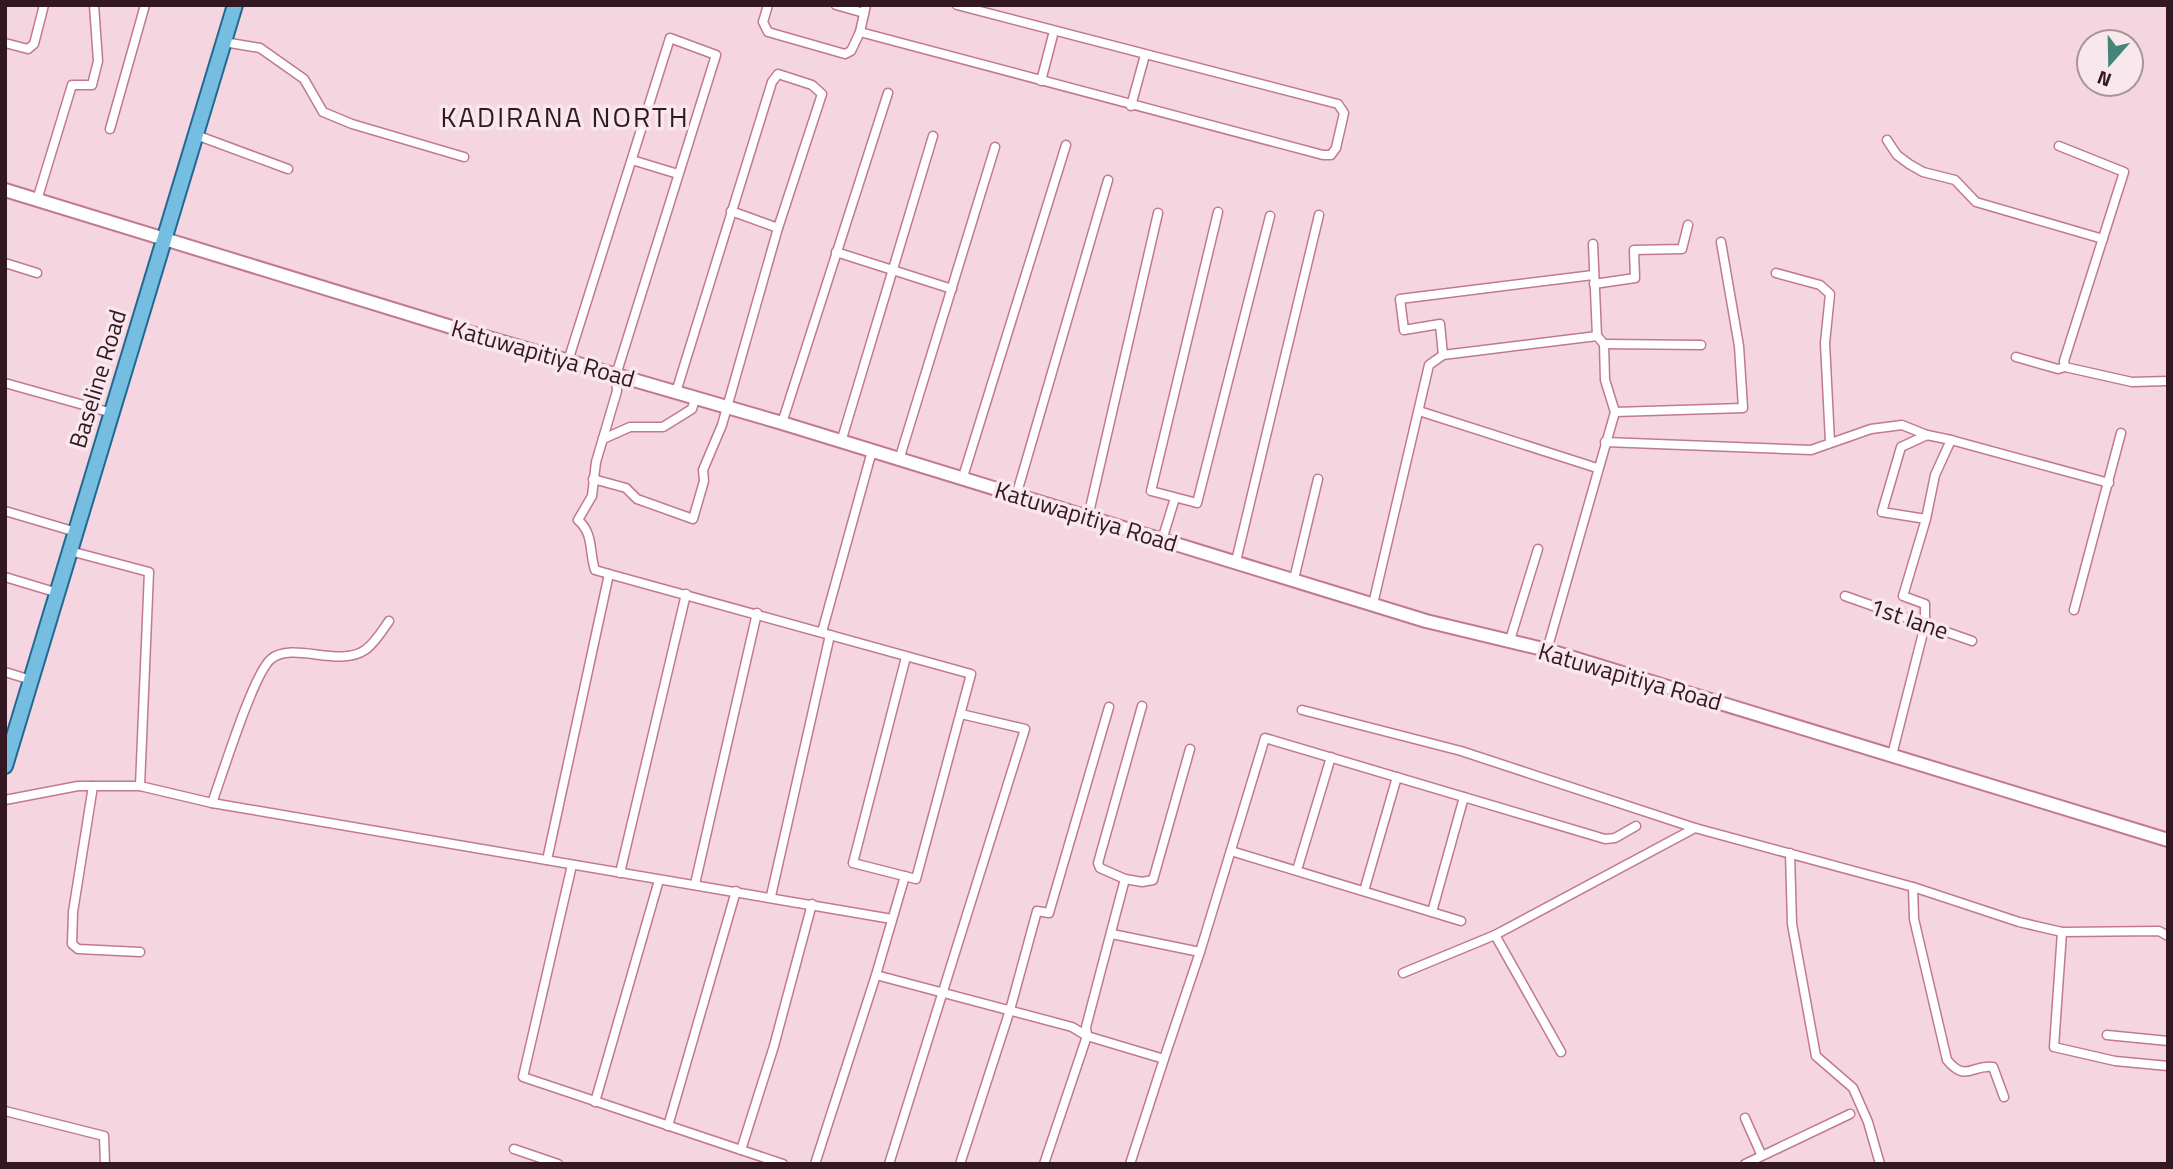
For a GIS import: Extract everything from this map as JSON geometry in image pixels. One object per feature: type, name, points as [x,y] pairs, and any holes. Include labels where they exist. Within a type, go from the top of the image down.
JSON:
[{"type":"main road","name":"Baseline Road","points":[[5,766],[235,5]]},
{"type":"street","points":[[5,43],[28,49],[34,44],[44,5]]},
{"type":"street","points":[[37,200],[72,85],[92,85],[98,61],[94,43],[94,5]]},
{"type":"street","points":[[110,129],[145,5]]},
{"type":"street","points":[[768,5],[764,22],[768,32],[845,54],[851,51],[865,9],[836,5]]},
{"type":"street","points":[[859,32],[1322,155],[1331,155],[1336,148],[1343,113],[1338,104],[957,5]]},
{"type":"street","points":[[1041,81],[1054,31]]},
{"type":"street","points":[[568,361],[670,38],[716,54],[616,375],[617,391],[593,479],[592,496],[578,520],[591,540],[591,556],[596,570],[971,674],[916,879],[853,863],[906,657]]},
{"type":"street","points":[[224,42],[260,48],[304,79],[323,112],[352,124],[464,157]]},
{"type":"street","points":[[1130,106],[1145,55]]},
{"type":"street","points":[[593,479],[625,488],[637,499],[693,519],[704,481],[703,470],[727,408],[778,228],[822,94],[819,88],[778,74],[774,77],[676,392]]},
{"type":"street","points":[[782,423],[888,93]]},
{"type":"street","points":[[196,135],[288,169]]},
{"type":"street","points":[[841,442],[895,271],[933,136]]},
{"type":"street","points":[[1887,140],[1897,155],[1909,164],[1923,172],[1955,180],[1976,202],[2103,239]]},
{"type":"street","points":[[962,480],[1066,145]]},
{"type":"street","points":[[2059,146],[2124,172],[2064,361],[2066,367]]},
{"type":"street","points":[[899,460],[995,147]]},
{"type":"street","points":[[632,160],[678,174]]},
{"type":"street","points":[[1016,496],[1108,180]]},
{"type":"street","name":"Katuwapitiya Road","points":[[5,190],[1373,604],[1509,643],[1547,650],[2168,840]]},
{"type":"street","points":[[731,211],[778,228]]},
{"type":"street","points":[[1218,212],[1151,491],[1196,503],[1270,216]]},
{"type":"street","points":[[1088,517],[1158,213]]},
{"type":"street","points":[[1236,561],[1319,215]]},
{"type":"street","points":[[1443,355],[1440,324],[1404,330],[1400,299],[1593,279],[1635,278],[1634,250],[1682,249],[1688,225]]},
{"type":"street","points":[[1615,412],[1743,408],[1739,346],[1721,242]]},
{"type":"street","points":[[1547,650],[1615,412],[1605,380],[1604,344],[1597,336],[1593,243]]},
{"type":"street","points":[[836,253],[952,289]]},
{"type":"street","points":[[5,263],[37,273]]},
{"type":"street","points":[[1776,273],[1820,285],[1830,295],[1825,343],[1830,442]]},
{"type":"street","points":[[1373,604],[1429,365],[1443,355],[1597,336]]},
{"type":"street","points":[[1604,344],[1701,345]]},
{"type":"street","points":[[2016,357],[2058,369],[2066,367],[2132,383],[2168,381]]},
{"type":"street","points":[[5,383],[112,413]]},
{"type":"street","points":[[603,439],[630,427],[663,427],[692,409],[695,398]]},
{"type":"street","points":[[1419,411],[1597,468]]},
{"type":"street","points":[[1605,442],[1811,450],[1871,429],[1902,425],[1927,435],[2109,483]]},
{"type":"street","points":[[2074,610],[2121,433]]},
{"type":"street","points":[[1926,519],[1882,512],[1901,447],[1927,435]]},
{"type":"street","points":[[1892,755],[1925,625],[1925,604],[1903,596],[1926,519],[1935,475],[1951,440]]},
{"type":"street","points":[[771,896],[826,633],[872,451]]},
{"type":"street","points":[[1294,579],[1318,480]]},
{"type":"street","points":[[1162,540],[1175,498]]},
{"type":"street","points":[[5,511],[76,532]]},
{"type":"street","points":[[1509,643],[1538,549]]},
{"type":"street","points":[[70,551],[149,572],[140,786]]},
{"type":"street","points":[[547,860],[609,574]]},
{"type":"street","points":[[5,577],[58,593]]},
{"type":"street","points":[[620,873],[686,594]]},
{"type":"street","name":"1st lane","points":[[1845,596],[1972,641]]},
{"type":"street","points":[[695,884],[757,613]]},
{"type":"street","points":[[212,803],[251,693],[270,659],[283,653],[352,657],[367,649],[389,621]]},
{"type":"street","points":[[5,671],[31,680]]},
{"type":"street","points":[[1142,706],[1098,863],[1100,868],[1125,879],[1142,882],[1153,880],[1190,749]]},
{"type":"street","points":[[960,1164],[1010,1010],[1037,911],[1049,913],[1109,707]]},
{"type":"street","points":[[1301,710],[1461,751],[1695,828],[1913,887],[2019,922],[2062,932],[2159,931],[2168,936]]},
{"type":"street","points":[[889,1164],[1025,729],[961,714]]},
{"type":"street","points":[[1130,1164],[1200,952],[1265,738],[1605,839],[1615,838],[1636,826]]},
{"type":"street","points":[[1297,870],[1331,757]]},
{"type":"street","points":[[1364,891],[1397,777]]},
{"type":"street","points":[[93,786],[73,912],[72,944],[78,949],[140,952]]},
{"type":"street","points":[[5,800],[93,786],[140,786],[212,803],[659,880],[771,896],[892,919]]},
{"type":"street","points":[[1432,912],[1464,797]]},
{"type":"street","points":[[1403,973],[1495,935],[1695,828]]},
{"type":"street","points":[[1231,851],[1461,921]]},
{"type":"street","points":[[1790,853],[1792,924],[1816,1056],[1853,1088],[1868,1122],[1880,1164]]},
{"type":"street","points":[[572,865],[523,1077],[783,1164]]},
{"type":"street","points":[[815,1164],[905,876]]},
{"type":"street","points":[[1044,1164],[1087,1036],[1086,1027],[1125,879]]},
{"type":"street","points":[[595,1102],[659,880]]},
{"type":"street","points":[[1913,887],[1914,919],[1947,1060],[1954,1069],[1966,1073],[1993,1067],[2004,1097]]},
{"type":"street","points":[[668,1126],[736,891]]},
{"type":"street","points":[[741,1150],[774,1046],[812,904]]},
{"type":"street","points":[[2062,932],[2054,1047],[2115,1061],[2168,1066]]},
{"type":"street","points":[[1112,934],[1200,952]]},
{"type":"street","points":[[1495,935],[1561,1052]]},
{"type":"street","points":[[876,975],[1072,1027],[1087,1036],[1164,1059]]},
{"type":"street","points":[[2107,1035],[2168,1041]]},
{"type":"street","points":[[5,1111],[104,1136],[105,1164]]},
{"type":"street","points":[[1745,1164],[1761,1154],[1850,1114]]},
{"type":"street","points":[[1745,1118],[1761,1154]]},
{"type":"street","points":[[514,1149],[558,1164]]},
{"type":"district","name":"KADIRANA NORTH","points":[[565,117]]}]
